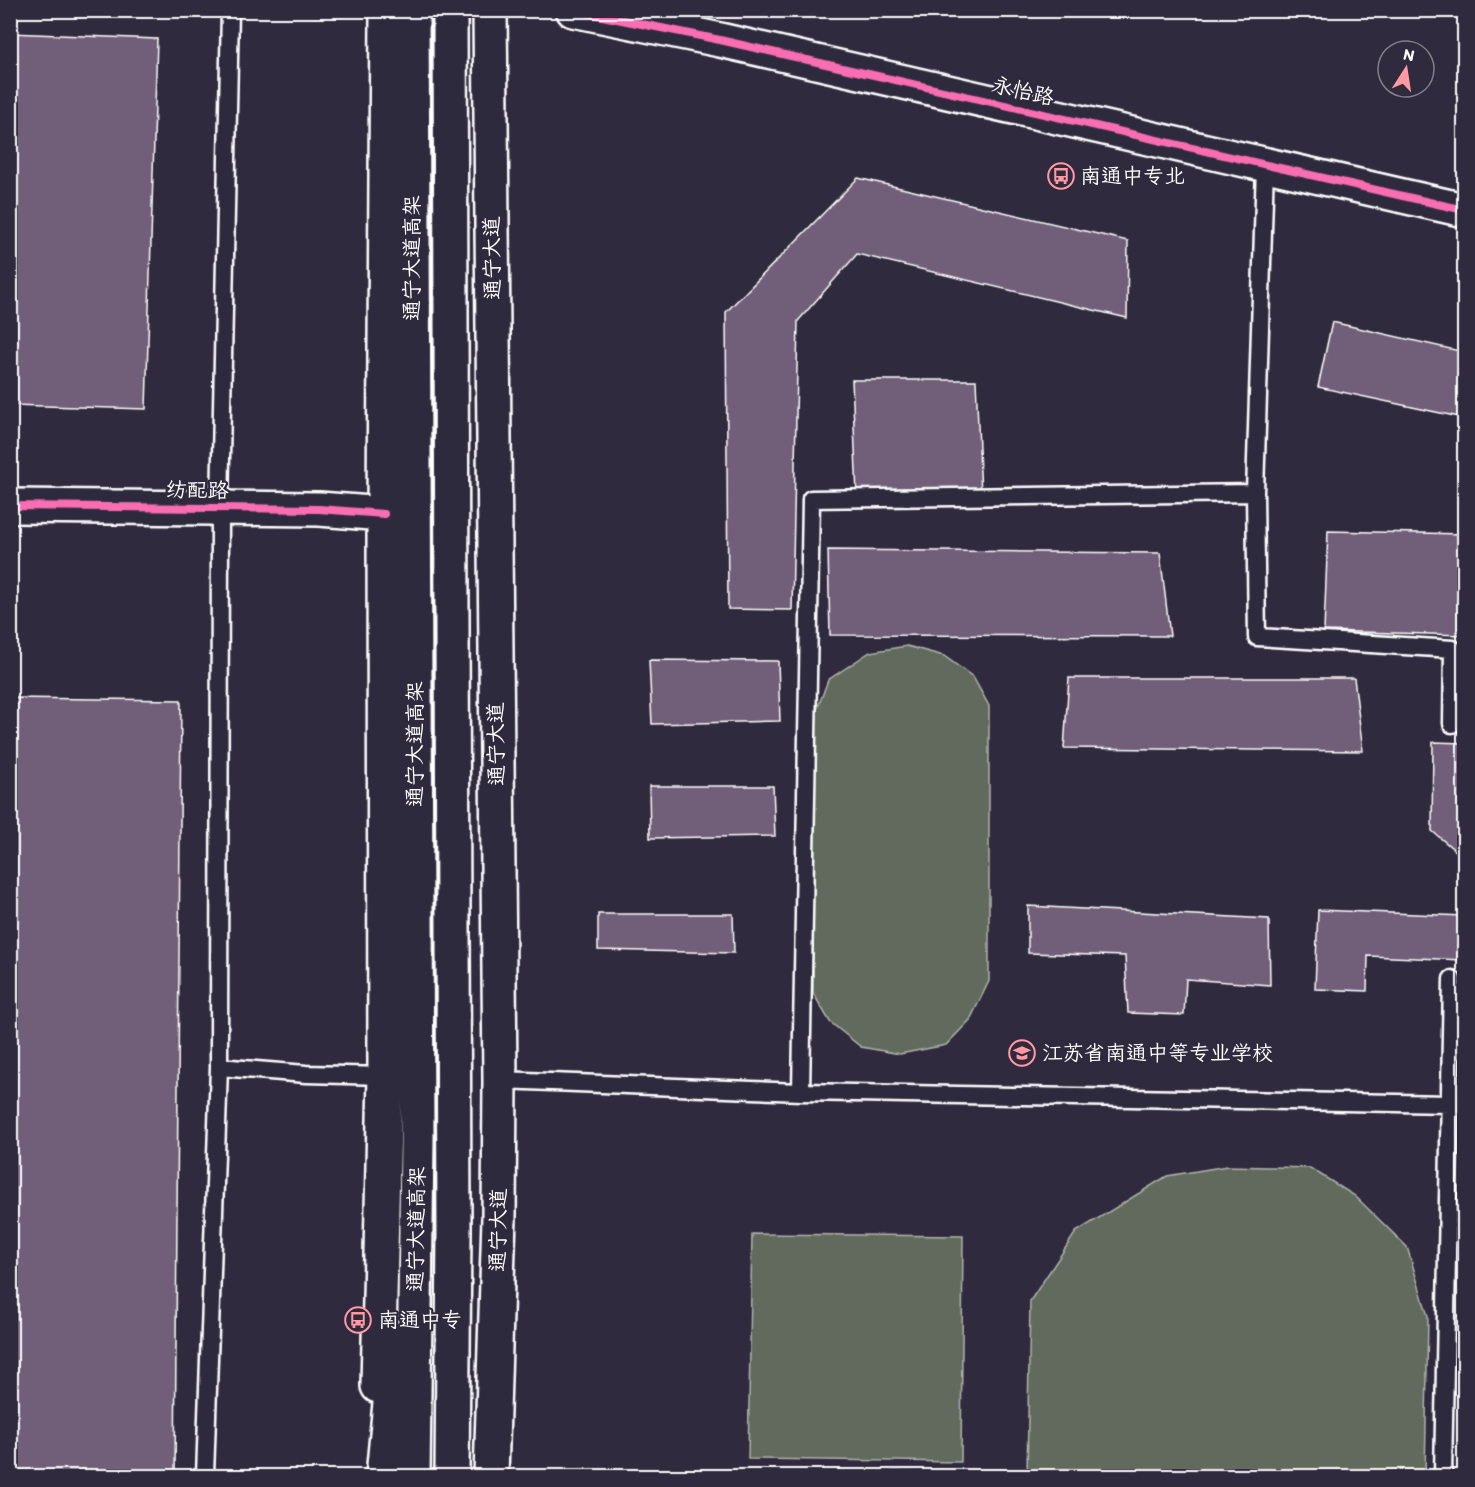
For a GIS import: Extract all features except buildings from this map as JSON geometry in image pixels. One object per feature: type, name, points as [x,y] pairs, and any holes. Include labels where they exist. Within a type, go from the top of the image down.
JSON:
[{"type":"main road","points":[[377,1476],[385,1076],[384,514],[387,10]]},
{"type":"main road","name":"通宁大道高架","points":[[412,10],[417,1138],[413,1476]]},
{"type":"main road","name":"通宁大道高架","points":[[450,10],[454,1230],[452,1476]]},
{"type":"main road","name":"通宁大道","points":[[490,10],[500,1080],[499,1217],[491,1476]]},
{"type":"main road","name":"永怡路","points":[[573,10],[720,40],[1464,210]]},
{"type":"main road","name":"纺配路","points":[[10,506],[319,509],[384,514]]},
{"type":"main road","points":[[383,1476],[417,1138]]},
{"type":"main road","points":[[454,1230],[474,1476]]},
{"type":"lane","points":[[206,1476],[219,1067],[220,508],[230,10]]},
{"type":"lane","points":[[1265,165],[1255,493],[1257,638],[1459,649],[1452,724]]},
{"type":"lane","points":[[801,1092],[811,499],[1255,493]]},
{"type":"lane","points":[[1443,1476],[1452,979]]},
{"type":"lane","points":[[219,1067],[306,1074],[385,1076]]},
{"type":"lane","points":[[500,1080],[801,1092],[1450,1104]]},
{"type":"green space","points":[[907,646],[944,656],[973,677],[989,706],[989,981],[970,1020],[946,1045],[900,1054],[861,1047],[830,1022],[813,993],[814,718],[828,680],[870,652]]},
{"type":"green space","points":[[1227,1166],[1310,1168],[1355,1196],[1407,1247],[1428,1316],[1425,1476],[1027,1476],[1030,1301],[1076,1232],[1167,1176]]},
{"type":"green space","points":[[752,1234],[963,1236],[961,1462],[748,1459]]},
{"type":"cycle path","points":[[573,10],[720,40],[1464,210]]},
{"type":"cycle path","points":[[10,506],[319,509],[384,514]]},
{"type":"place","name":"南通中专北","points":[[1061,176]]},
{"type":"place","name":"江苏省南通中等专业学校","points":[[1022,1053]]},
{"type":"place","name":"南通中专","points":[[358,1320]]}]
